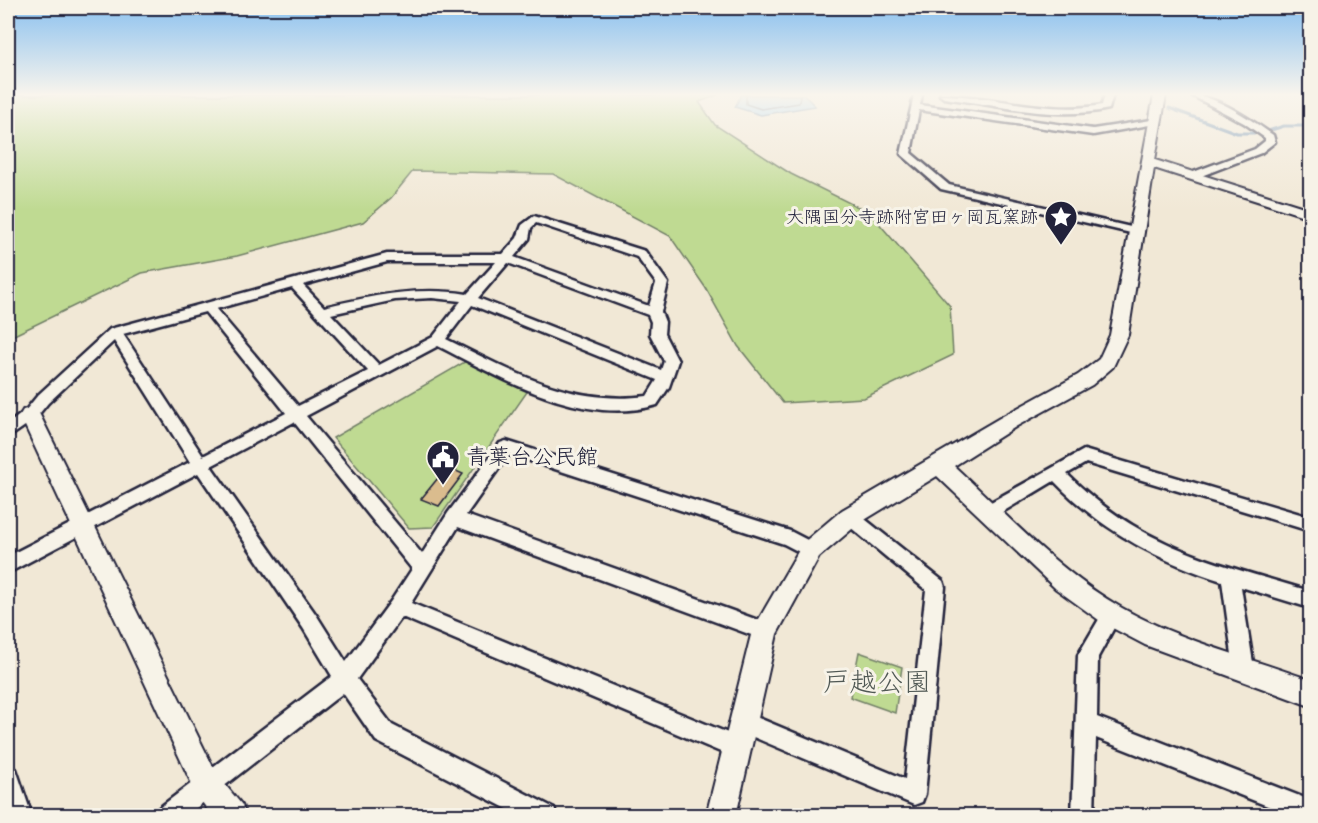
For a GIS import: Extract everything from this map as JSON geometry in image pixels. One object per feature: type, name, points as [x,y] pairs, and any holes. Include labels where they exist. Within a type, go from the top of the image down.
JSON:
[{"type":"street","points":[[910,133],[906,154],[945,187],[1135,231]]},
{"type":"street","points":[[721,816],[765,631],[811,550],[850,517],[1010,421],[1085,380],[1107,363],[1119,335],[1153,133]]},
{"type":"street","points":[[1192,176],[1258,151],[1270,142],[1270,137],[1265,133]]},
{"type":"street","points":[[1148,162],[1311,214]]},
{"type":"street","points":[[8,565],[438,340],[470,299],[523,240],[526,227],[534,219],[641,254],[662,283],[654,312],[658,322],[657,334],[671,361],[662,387],[652,401],[633,405],[605,404],[559,397],[438,340]]},
{"type":"street","points":[[8,432],[30,415],[43,399],[115,332],[387,258],[506,258],[654,312]]},
{"type":"street","points":[[295,283],[376,371]]},
{"type":"street","points":[[321,312],[401,294],[431,293],[470,299],[665,377]]},
{"type":"street","points":[[208,307],[422,566]]},
{"type":"street","points":[[115,332],[200,464],[384,733],[546,816]]},
{"type":"street","points":[[30,415],[207,785],[231,816]]},
{"type":"street","points":[[166,816],[345,679],[398,607],[454,518],[506,447],[790,538],[811,550]]},
{"type":"street","points":[[988,512],[1083,456],[1311,525]]},
{"type":"street","points":[[939,465],[1064,581],[1112,615],[1155,637],[1311,693]]},
{"type":"street","points":[[1055,472],[1069,487],[1118,524],[1166,552],[1230,575],[1311,599]]},
{"type":"street","points":[[398,607],[741,736],[914,794],[936,587],[850,517]]},
{"type":"street","points":[[454,518],[765,631]]},
{"type":"street","points":[[1230,575],[1244,669]]},
{"type":"street","points":[[1083,816],[1088,724],[1088,656],[1112,615]]},
{"type":"street","points":[[1088,724],[1311,811]]},
{"type":"street","points":[[8,779],[21,816]]},
{"type":"green space","points":[[8,133],[728,133],[791,174],[870,213],[950,306],[953,355],[864,398],[783,403],[738,346],[705,287],[670,236],[553,174],[413,171],[391,198],[363,222],[237,256],[142,273],[8,338]]},
{"type":"green space","points":[[468,360],[529,389],[433,527],[409,528],[333,438]]},
{"type":"green space","name":"戸越公園","points":[[859,652],[902,667],[895,713],[850,697]]},
{"type":"building","name":"青葉台公民館","points":[[447,467],[463,474],[439,506],[421,499]]},
{"type":"place","name":"大隅国分寺跡附宮田ヶ岡瓦窯跡","points":[[1061,246]]},
{"type":"place","name":"青葉台公民館","points":[[443,486]]}]
